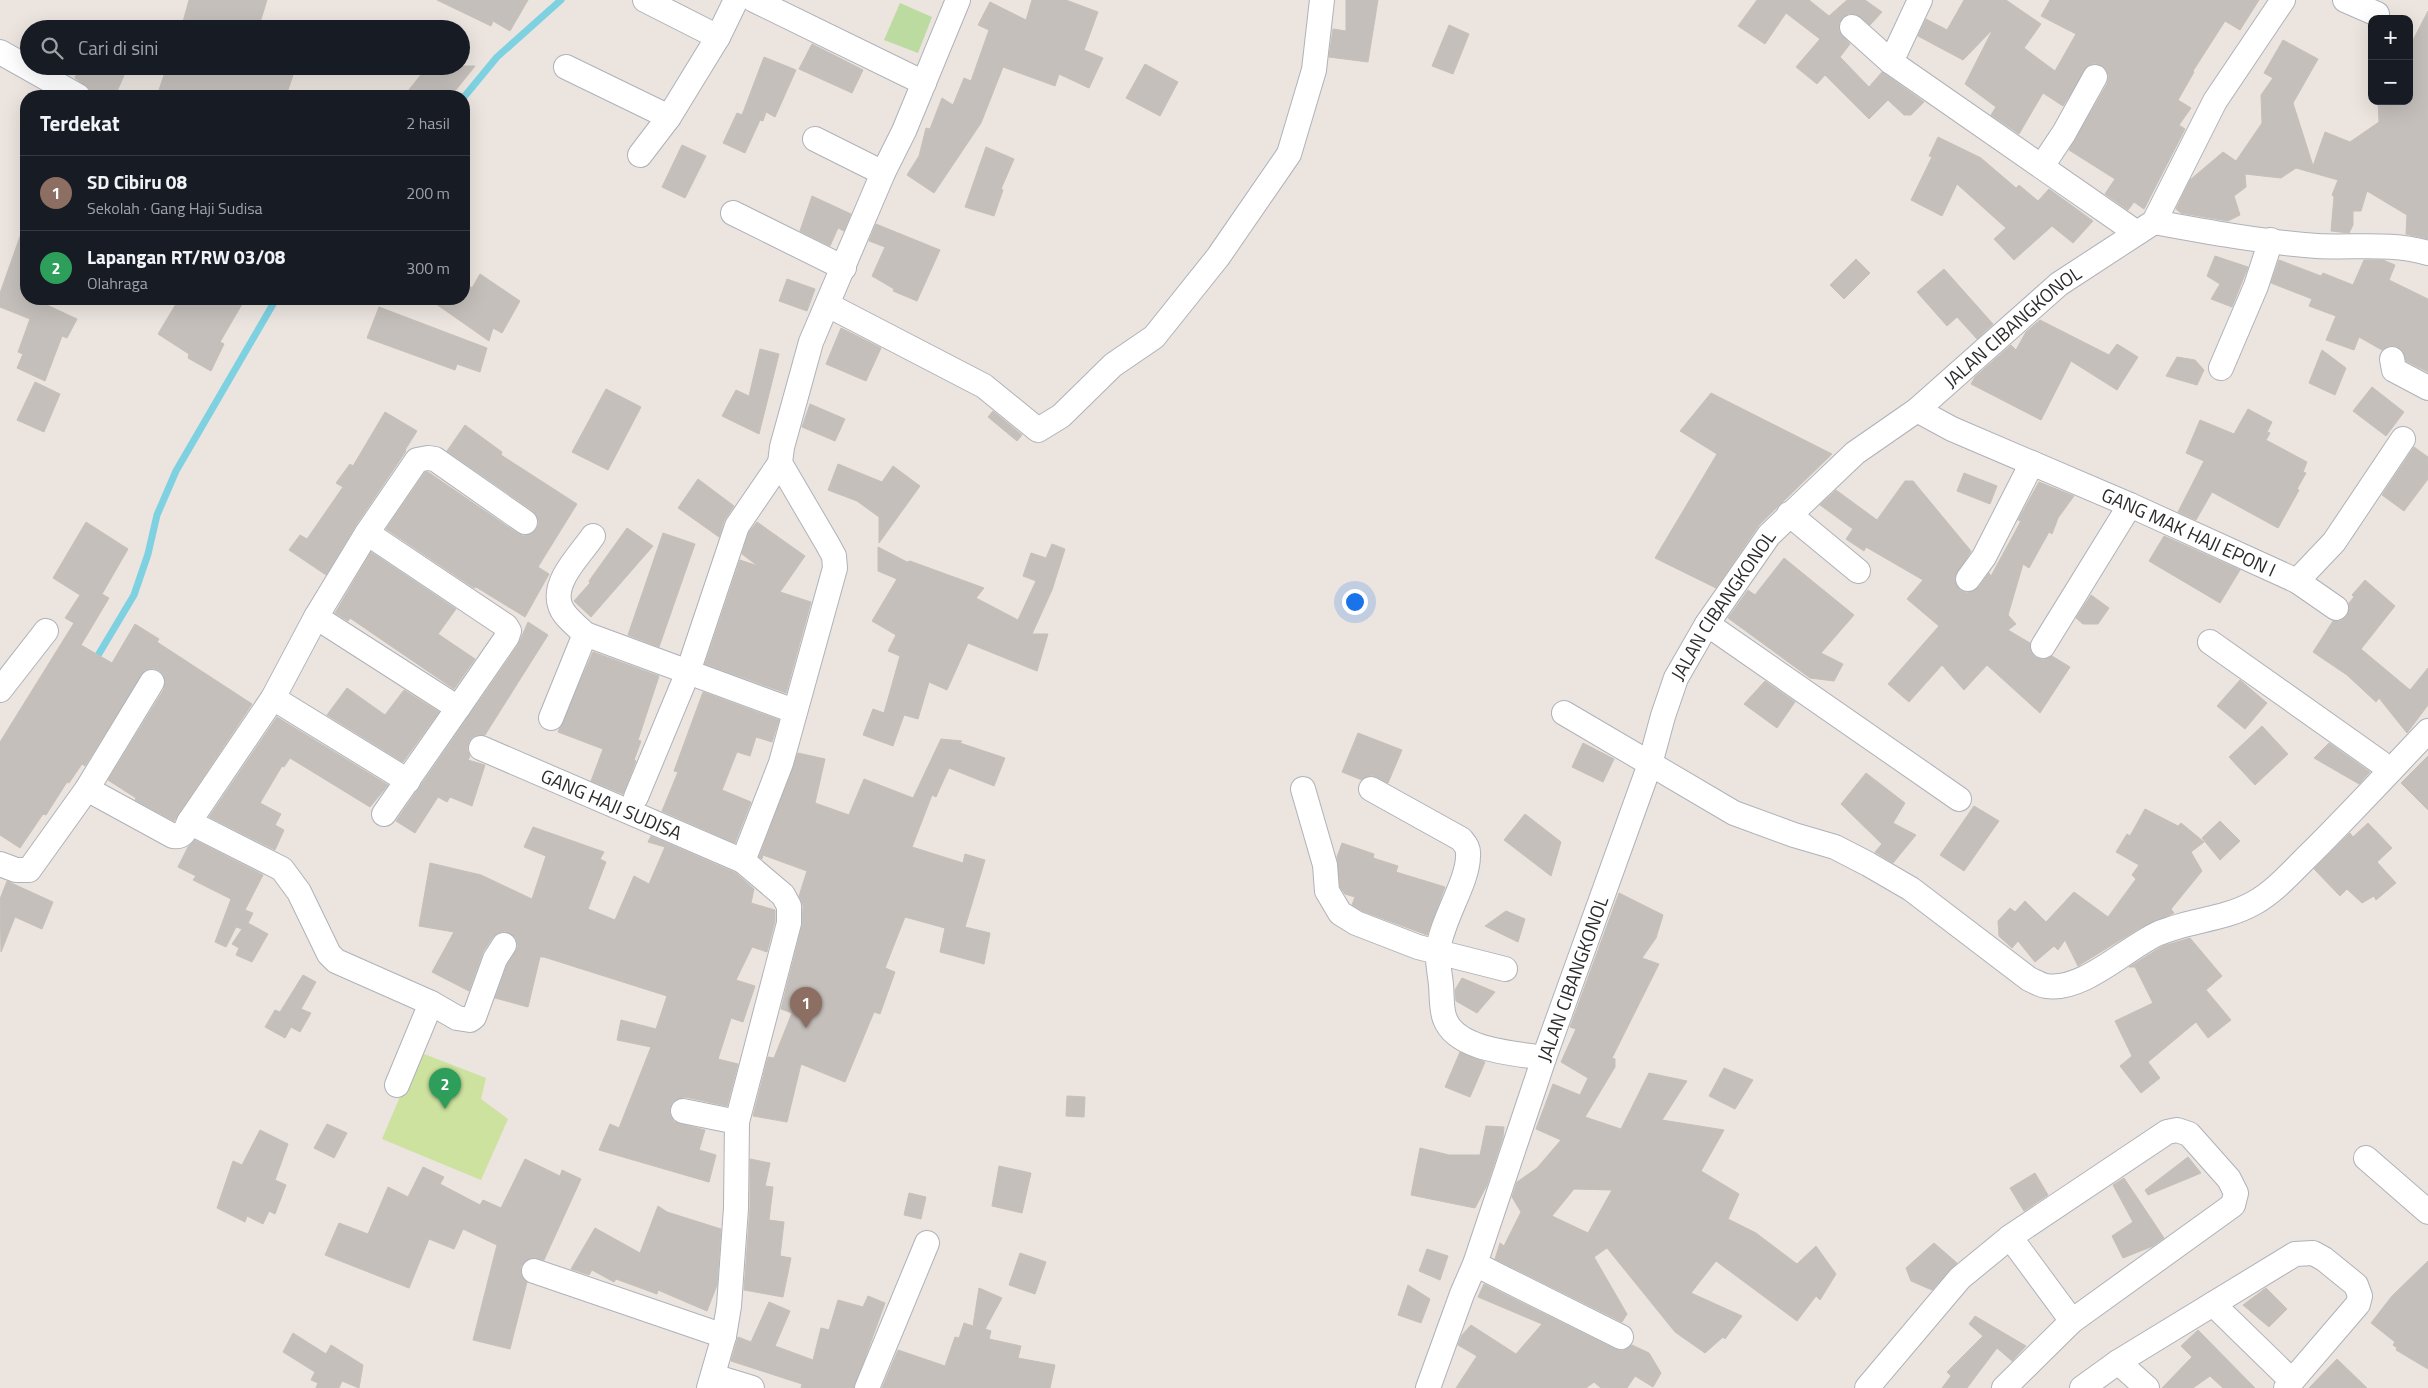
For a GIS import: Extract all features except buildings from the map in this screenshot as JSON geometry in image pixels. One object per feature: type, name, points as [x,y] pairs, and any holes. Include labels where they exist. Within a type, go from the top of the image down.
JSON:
[{"type":"street","points":[[645,0],[718,37]]},
{"type":"street","points":[[636,797],[688,672],[737,526],[780,463],[784,435],[811,342],[883,173],[924,83],[958,0]]},
{"type":"street","points":[[828,305],[984,386],[1038,430],[1061,416],[1113,365],[1154,337],[1218,257],[1289,154],[1314,70],[1322,0]]},
{"type":"street","points":[[1891,62],[1920,0]]},
{"type":"street","points":[[2145,227],[2215,101],[2283,0]]},
{"type":"street","points":[[2345,0],[2377,14]]},
{"type":"street","points":[[640,155],[669,117],[718,37],[752,1],[924,83]]},
{"type":"street","points":[[1852,27],[1891,62],[2042,166],[2145,227],[2319,246],[2369,244],[2408,247],[2428,253]]},
{"type":"street","points":[[0,52],[20,63]]},
{"type":"street","points":[[566,67],[669,117]]},
{"type":"street","points":[[41,75],[67,90]]},
{"type":"street","points":[[2042,166],[2064,133],[2095,76]]},
{"type":"street","points":[[815,139],[883,173]]},
{"type":"street","points":[[733,213],[844,268]]},
{"type":"street","name":"JALAN CIBANGKONOL","points":[[1428,1388],[1462,1294],[1475,1264],[1544,1058],[1650,764],[1662,716],[1676,678],[1707,624],[1770,535],[1789,514],[1855,452],[1917,410],[2059,284],[2145,227]]},
{"type":"street","points":[[2221,368],[2256,286],[2271,240]]},
{"type":"street","points":[[2392,359],[2394,370],[2428,388]]},
{"type":"street","name":"GANG MAK HAJI EPON I","points":[[1917,410],[1952,430],[2130,505],[2298,581],[2334,542],[2403,439]]},
{"type":"street","points":[[87,789],[173,836],[181,836],[273,698],[316,617],[367,533],[417,460],[422,458],[435,459],[524,522]]},
{"type":"street","points":[[744,861],[781,762],[835,568],[834,556],[780,463]]},
{"type":"street","points":[[1968,579],[1984,557],[2032,463]]},
{"type":"street","points":[[2043,646],[2130,505]]},
{"type":"street","points":[[1789,514],[1858,571]]},
{"type":"street","points":[[367,533],[508,629],[507,637],[384,814]]},
{"type":"street","points":[[593,536],[564,578],[559,594],[559,604],[564,613],[585,634],[794,711]]},
{"type":"street","points":[[2298,581],[2336,608]]},
{"type":"street","points":[[316,617],[458,708]]},
{"type":"street","points":[[1707,624],[1959,799]]},
{"type":"street","points":[[0,690],[46,631]]},
{"type":"street","points":[[551,718],[585,634]]},
{"type":"street","points":[[2210,642],[2391,770]]},
{"type":"street","points":[[0,864],[16,870],[29,870],[87,789],[152,682]]},
{"type":"street","points":[[273,698],[408,781]]},
{"type":"street","points":[[1564,713],[1734,813],[1794,836],[1835,847],[1868,864],[1911,889],[2029,978],[2045,986],[2063,986],[2078,981],[2156,934],[2186,923],[2232,913],[2254,903],[2275,888],[2369,796],[2428,731]]},
{"type":"street","name":"GANG HAJI SUDISA","points":[[481,748],[744,861],[783,895],[789,906],[789,923],[737,1122],[736,1208],[729,1306],[724,1336],[711,1382]]},
{"type":"street","points":[[1303,789],[1325,865],[1327,891],[1340,913],[1356,923],[1396,939],[1505,969]]},
{"type":"street","points":[[1371,789],[1461,838],[1467,847],[1466,869],[1449,912],[1438,951],[1445,1019],[1454,1033],[1467,1042],[1489,1049],[1544,1058]]},
{"type":"street","points":[[189,822],[282,869],[294,882],[329,954],[336,960],[431,1003],[457,1018],[470,1020],[474,1017],[495,959],[504,945]]},
{"type":"street","points":[[397,1085],[431,1003]]},
{"type":"street","points":[[683,1111],[737,1122]]},
{"type":"street","points":[[1867,1388],[1960,1278],[2010,1237],[2167,1132],[2177,1130],[2189,1134],[2229,1179],[2236,1193],[2233,1205],[2072,1321],[2004,1388]]},
{"type":"street","points":[[2366,1158],[2428,1212]]},
{"type":"street","points":[[2010,1237],[2072,1321]]},
{"type":"street","points":[[867,1388],[927,1243]]},
{"type":"street","points":[[2082,1388],[2118,1362],[2213,1304],[2295,1254],[2313,1253],[2324,1259],[2356,1285],[2360,1296],[2358,1304],[2289,1384],[2213,1304]]},
{"type":"street","points":[[1475,1264],[1621,1337]]},
{"type":"street","points":[[534,1270],[724,1336]]},
{"type":"street","points":[[2118,1362],[2147,1388]]},
{"type":"street","points":[[711,1382],[752,1388]]},
{"type":"green space","points":[[900,3],[932,17],[918,53],[884,40]]},
{"type":"green space","points":[[419,1052],[486,1078],[481,1099],[508,1119],[481,1180],[382,1139]]},
{"type":"waterway","points":[[470,90],[497,57],[561,0]]},
{"type":"waterway","points":[[94,662],[134,595],[148,554],[157,515],[176,471],[273,305]]},
{"type":"place","name":"SD Cibiru 08","points":[[806,1028]]},
{"type":"place","name":"Lapangan RT/RW 03/08","points":[[445,1109]]}]
